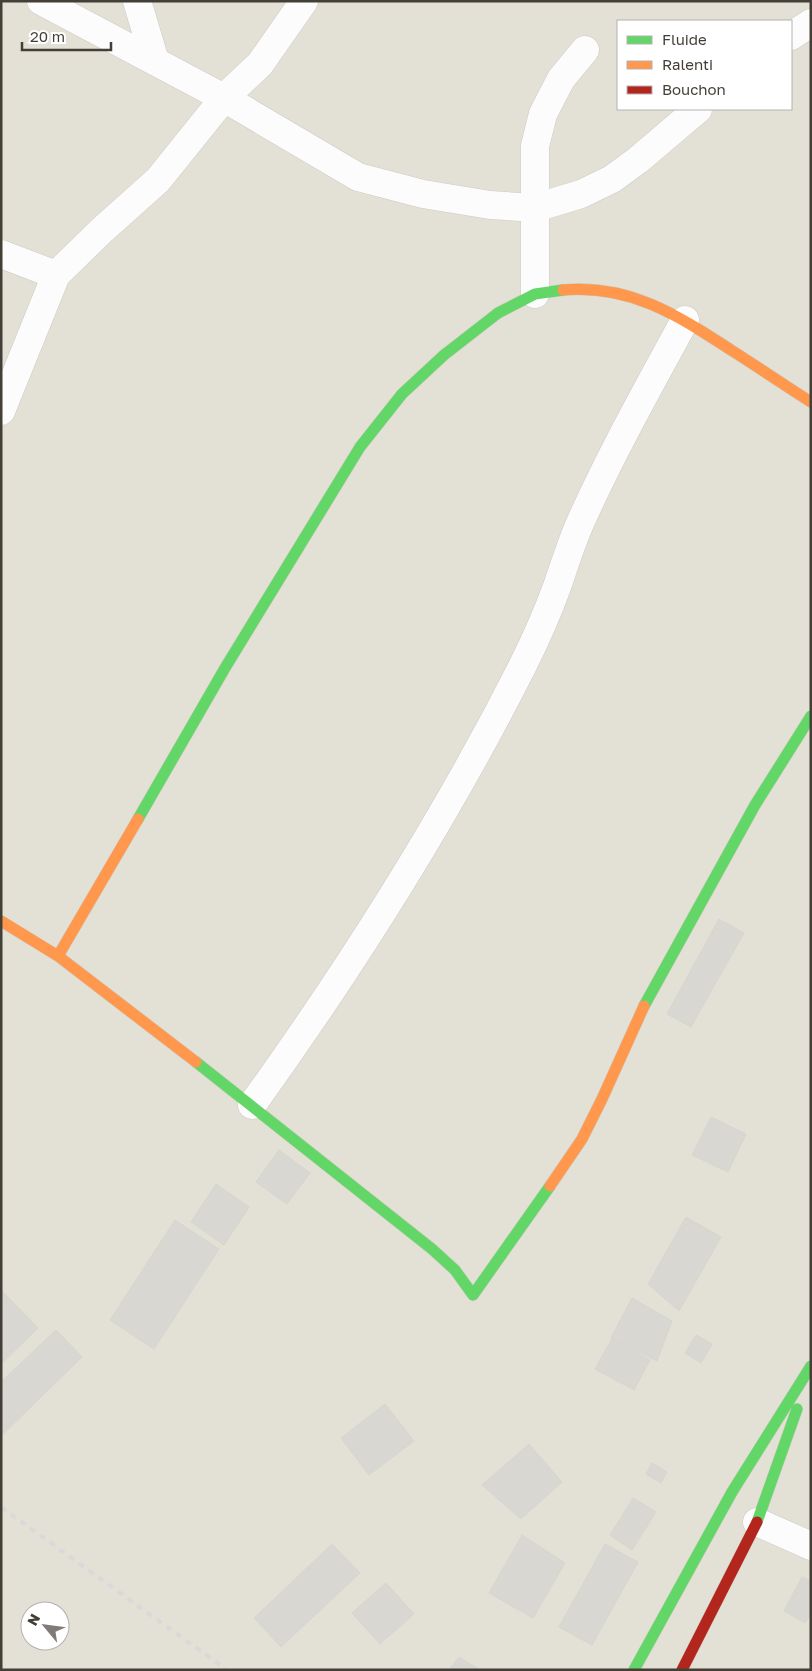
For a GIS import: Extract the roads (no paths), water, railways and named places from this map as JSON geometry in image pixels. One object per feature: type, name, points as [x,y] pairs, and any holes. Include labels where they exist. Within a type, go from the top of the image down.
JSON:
[{"type":"street","points":[[41,1],[224,98],[358,178],[423,194],[490,206],[535,208],[582,194],[612,179],[638,160],[697,110]]},
{"type":"street","points":[[137,1],[155,61]]},
{"type":"street","points":[[1,411],[56,275],[100,231],[158,180],[224,98],[260,64],[304,1]]},
{"type":"street","points":[[792,35],[811,23]]},
{"type":"street","points":[[535,294],[535,146],[543,114],[561,79],[585,50]]},
{"type":"street","points":[[1,254],[56,275]]},
{"type":"street","points":[[58,956],[225,668],[360,448],[402,394],[444,355],[498,313],[535,294],[564,290],[596,289],[639,299],[685,320],[811,402]]},
{"type":"street","points":[[252,1106],[370,934],[456,791],[523,666],[556,588],[580,524],[606,466],[685,320]]},
{"type":"street","points":[[1,921],[58,956],[252,1106],[432,1250],[455,1270],[473,1295],[582,1139],[650,994],[755,804],[811,716]]},
{"type":"street","points":[[634,1670],[732,1492],[811,1366]]},
{"type":"street","points":[[682,1670],[757,1522],[811,1370]]},
{"type":"street","points":[[757,1522],[811,1546]]},
{"type":"railway","points":[[1,1507],[227,1670]]}]
